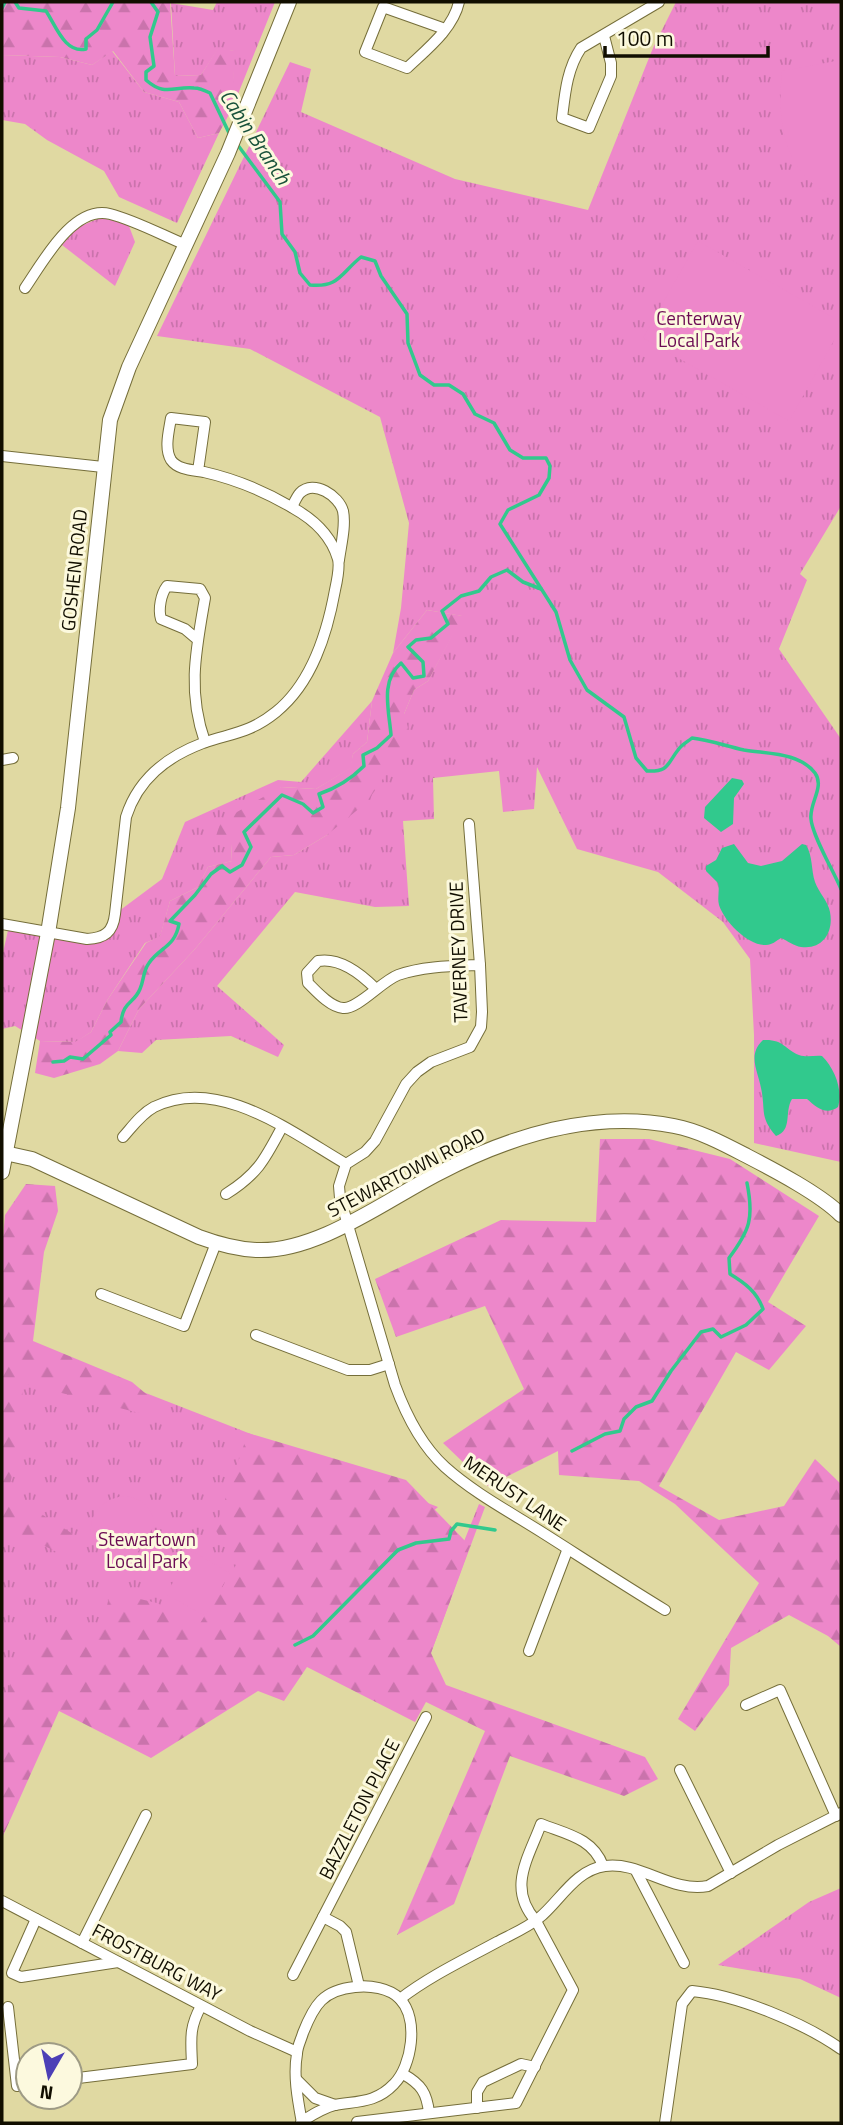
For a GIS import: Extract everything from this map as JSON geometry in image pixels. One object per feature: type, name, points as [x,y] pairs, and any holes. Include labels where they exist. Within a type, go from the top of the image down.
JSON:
[{"type":"street","name":"GOSHEN ROAD","points":[[2,1172],[3,1153],[48,933],[76,735],[110,421],[121,385],[228,153],[289,2]]},
{"type":"street","points":[[445,29],[383,7],[365,52],[407,68],[445,29],[459,2]]},
{"type":"street","points":[[604,36],[611,63],[611,76],[589,128],[562,118],[573,59],[581,48],[659,2]]},
{"type":"street","points":[[25,288],[64,234],[76,222],[90,215],[109,214],[186,245]]},
{"type":"street","points":[[198,471],[205,422],[171,418],[167,446],[172,462],[181,468],[247,485],[292,507],[320,526],[338,560]]},
{"type":"street","points":[[2,456],[103,467]]},
{"type":"street","points":[[2,924],[87,939],[101,938],[109,932],[114,925],[126,817],[131,802],[157,767],[205,742],[257,726],[278,711],[294,694],[314,664],[331,611],[344,519],[342,507],[334,495],[322,489],[310,488],[300,492],[292,507]]},
{"type":"street","points":[[198,640],[186,629],[161,619],[162,592],[167,586],[200,589],[205,598],[193,692],[197,718],[205,742]]},
{"type":"street","name":"TAVERNEY DRIVE","points":[[346,1164],[365,1153],[375,1141],[406,1084],[417,1072],[431,1062],[463,1051],[475,1040],[481,1027],[480,965],[469,824]]},
{"type":"street","points":[[375,988],[360,974],[339,962],[318,961],[307,973],[307,983],[338,1008],[345,1009],[398,975],[442,967],[480,965]]},
{"type":"street","points":[[123,1137],[153,1107],[196,1096],[230,1102],[282,1127],[346,1164],[339,1186],[348,1223]]},
{"type":"street","name":"STEWARTOWN ROAD","points":[[3,1153],[32,1158],[226,1247],[258,1250],[289,1247],[317,1239],[442,1171],[503,1145],[548,1131],[622,1120],[675,1126],[711,1137],[780,1173],[841,1215]]},
{"type":"street","points":[[226,1194],[261,1166],[282,1127]]},
{"type":"street","name":"MERUST LANE","points":[[348,1223],[404,1410],[417,1434],[444,1466],[485,1497],[567,1551],[666,1610]]},
{"type":"street","points":[[101,1294],[184,1326],[216,1243]]},
{"type":"street","points":[[256,1335],[348,1370],[370,1370],[389,1364]]},
{"type":"street","points":[[529,1651],[567,1551]]},
{"type":"street","points":[[400,1999],[422,1982],[536,1921],[573,1882],[587,1872],[603,1866],[621,1866],[695,1889],[708,1886],[838,1815],[780,1690],[746,1706]]},
{"type":"street","name":"BAZZLETON PLACE","points":[[293,1975],[426,1717]]},
{"type":"street","points":[[680,1770],[731,1873]]},
{"type":"street","points":[[82,1943],[146,1815]]},
{"type":"street","points":[[357,2122],[516,2104],[573,1990],[525,1903],[520,1879],[541,1824],[582,1839],[594,1848],[603,1866]]},
{"type":"street","points":[[636,1871],[684,1963]]},
{"type":"street","name":"FROSTBURG WAY","points":[[2,1900],[201,2006],[296,2052]]},
{"type":"street","points":[[323,1917],[346,1932],[359,1986]]},
{"type":"street","points":[[36,1919],[12,1973],[21,1978],[118,1962]]},
{"type":"street","points":[[359,1986],[381,1988],[400,1999],[408,2014],[411,2031],[410,2056],[403,2074],[380,2096],[357,2104],[335,2105],[301,2122],[296,2052],[317,2004],[334,1991],[359,1986]]},
{"type":"street","points":[[665,2123],[682,2004],[692,1991],[709,1992],[799,2022],[841,2049]]},
{"type":"street","points":[[84,2077],[192,2064],[190,2033],[192,2022],[201,2006]]},
{"type":"street","points":[[8,2007],[14,2060]]},
{"type":"street","points":[[477,2108],[477,2092],[483,2082],[521,2064],[535,2067]]},
{"type":"street","points":[[403,2074],[417,2082],[424,2090],[429,2113]]},
{"type":"street","points":[[296,2079],[316,2098],[335,2105]]},
{"type":"green space","points":[[2,2],[170,2],[175,76],[201,75],[218,48],[235,51],[232,109],[219,133],[198,138],[179,102],[144,92],[113,51],[92,65],[60,57],[2,55]]},
{"type":"green space","points":[[217,2],[275,2],[232,109],[234,51],[218,49],[201,75],[175,76],[171,3],[213,10]]},
{"type":"green space","name":"Centerway Local Park","points":[[676,2],[841,2],[841,506],[800,574],[807,580],[779,649],[841,739],[841,1162],[754,1143],[754,1035],[750,959],[723,922],[658,872],[577,849],[537,767],[534,809],[503,812],[499,771],[433,778],[434,819],[403,821],[409,906],[375,907],[295,892],[217,986],[284,1045],[278,1057],[231,1036],[156,1040],[142,1053],[118,1051],[139,1009],[195,949],[271,857],[294,855],[327,835],[404,714],[414,690],[428,681],[462,616],[427,610],[393,653],[401,608],[409,523],[380,417],[250,349],[157,336],[290,62],[311,69],[301,112],[455,179],[588,210],[653,48]]},
{"type":"green space","points":[[112,51],[144,92],[179,102],[198,138],[219,133],[177,223],[119,197],[104,171],[47,140],[25,124],[2,120],[2,55],[60,57],[92,65]]},
{"type":"green space","points":[[841,60],[841,200],[817,187],[795,163],[784,134],[781,103],[782,71]]},
{"type":"green space","points":[[100,218],[129,226],[135,242],[115,286],[62,245],[78,227]]},
{"type":"green space","name":"Centerway Local Park","points":[[698,241],[841,322],[841,328],[789,421],[643,338]]},
{"type":"green space","points":[[427,610],[463,616],[428,681],[414,690],[404,714],[411,738],[367,802],[327,835],[294,855],[271,857],[195,949],[139,1009],[118,1051],[100,1064],[54,1078],[35,1073],[40,1041],[75,1042],[91,1032],[108,999],[146,943],[160,936],[170,901],[198,887],[208,867],[232,861],[231,844],[215,839],[221,821],[281,787],[316,789],[350,768],[353,754],[367,742],[372,701],[393,653]]},
{"type":"green space","points":[[372,701],[367,742],[353,754],[351,768],[316,789],[281,787],[231,843],[232,861],[208,867],[198,887],[170,901],[160,937],[145,943],[108,999],[91,1032],[76,1042],[40,1041],[15,1026],[2,1029],[2,957],[9,926],[101,938],[115,914],[162,879],[185,822],[278,780],[301,782]]},
{"type":"green space","points":[[600,1139],[649,1139],[730,1159],[819,1216],[768,1302],[806,1326],[769,1370],[736,1352],[659,1486],[719,1520],[784,1506],[815,1459],[841,1484],[841,1647],[828,1636],[789,1615],[731,1648],[729,1685],[695,1731],[678,1719],[759,1583],[675,1504],[639,1481],[559,1475],[558,1451],[488,1486],[443,1443],[524,1389],[485,1306],[396,1337],[375,1279],[501,1220],[596,1222]]},
{"type":"green space","points":[[26,1184],[55,1186],[58,1211],[44,1252],[33,1341],[132,1382],[158,1404],[139,1413],[23,1383],[22,1411],[8,1493],[84,1541],[73,1560],[2,1525],[2,1249],[5,1215]]},
{"type":"green space","name":"Stewartown Local Park","points":[[2,1337],[438,1507],[382,1556],[448,1581],[479,1504],[485,1507],[422,1677],[299,1634],[19,1674],[2,1728]]},
{"type":"green space","points":[[248,1433],[406,1480],[470,1546],[431,1653],[446,1685],[645,1757],[658,1779],[624,1796],[510,1756],[454,1904],[397,1935],[485,1731],[426,1702],[415,1722],[307,1667],[284,1701],[258,1691],[151,1758],[59,1711],[2,1838],[2,1712],[17,1660],[49,1632],[103,1624],[110,1592],[157,1603],[199,1625],[236,1565],[215,1529]]},
{"type":"green space","points":[[125,1496],[145,1504],[155,1524],[133,1560],[91,1534],[93,1519],[99,1508],[117,1497]]},
{"type":"green space","points":[[192,1551],[230,1573],[205,1616],[166,1594]]},
{"type":"green space","points":[[841,1888],[841,1998],[800,1979],[718,1965],[809,1902]]},
{"type":"shaded area","points":[[732,778],[742,780],[744,784],[734,798],[733,824],[721,832],[704,818],[705,807]]},
{"type":"shaded area","points":[[734,844],[748,863],[761,866],[782,861],[802,844],[806,845],[815,882],[830,912],[830,927],[820,943],[801,947],[781,938],[770,944],[759,944],[731,925],[719,905],[718,883],[706,871],[706,866],[716,860],[722,848]]},
{"type":"shaded area","points":[[763,1040],[780,1043],[802,1056],[822,1056],[837,1080],[838,1107],[825,1111],[807,1099],[792,1099],[785,1130],[776,1136],[765,1118],[755,1063],[756,1051]]},
{"type":"waterway","name":"Cabin Branch","points":[[2,8],[5,2]]},
{"type":"waterway","name":"Cabin Branch","points":[[15,2],[19,8],[46,11],[62,38],[72,47],[79,49],[86,49],[86,39],[97,30],[113,2]]},
{"type":"waterway","name":"Cabin Branch","points":[[151,2],[158,12],[150,37],[154,66],[146,72],[146,80],[159,88],[196,88],[210,93],[230,135]]},
{"type":"waterway","name":"Cabin Branch","points":[[237,144],[280,202],[282,234],[295,252],[300,273],[310,285],[334,282],[361,257],[375,261],[381,276],[407,314],[408,343],[420,375],[434,385],[449,385],[463,394],[475,414],[494,423],[510,450],[523,458],[546,458],[550,466],[549,478],[539,495],[508,510],[500,524],[556,612],[570,660],[587,690],[624,717],[636,758],[647,771],[660,770],[667,766],[679,748],[692,738],[744,750],[782,755],[808,766],[818,778],[818,789],[811,813],[812,826],[841,889]]},
{"type":"waterway","points":[[53,1062],[64,1061],[70,1057],[83,1059],[111,1035],[110,1032],[121,1022],[126,1006],[138,994],[149,963],[174,938],[179,924],[170,921],[211,874],[222,866],[230,872],[242,865],[251,847],[244,832],[282,795],[303,804],[313,813],[323,807],[319,794],[354,775],[364,766],[363,755],[377,748],[391,735],[387,696],[390,678],[401,663],[413,678],[424,676],[423,662],[408,647],[416,640],[431,638],[448,624],[442,611],[461,596],[479,591],[491,577],[507,570],[523,582],[541,589]]},
{"type":"waterway","points":[[572,1451],[605,1434],[620,1431],[624,1419],[636,1407],[652,1401],[701,1332],[713,1329],[721,1337],[746,1325],[763,1309],[750,1288],[730,1274],[729,1258],[746,1231],[750,1215],[747,1183]]},
{"type":"waterway","points":[[295,1645],[313,1636],[398,1550],[416,1543],[449,1539],[457,1524],[495,1530]]}]
